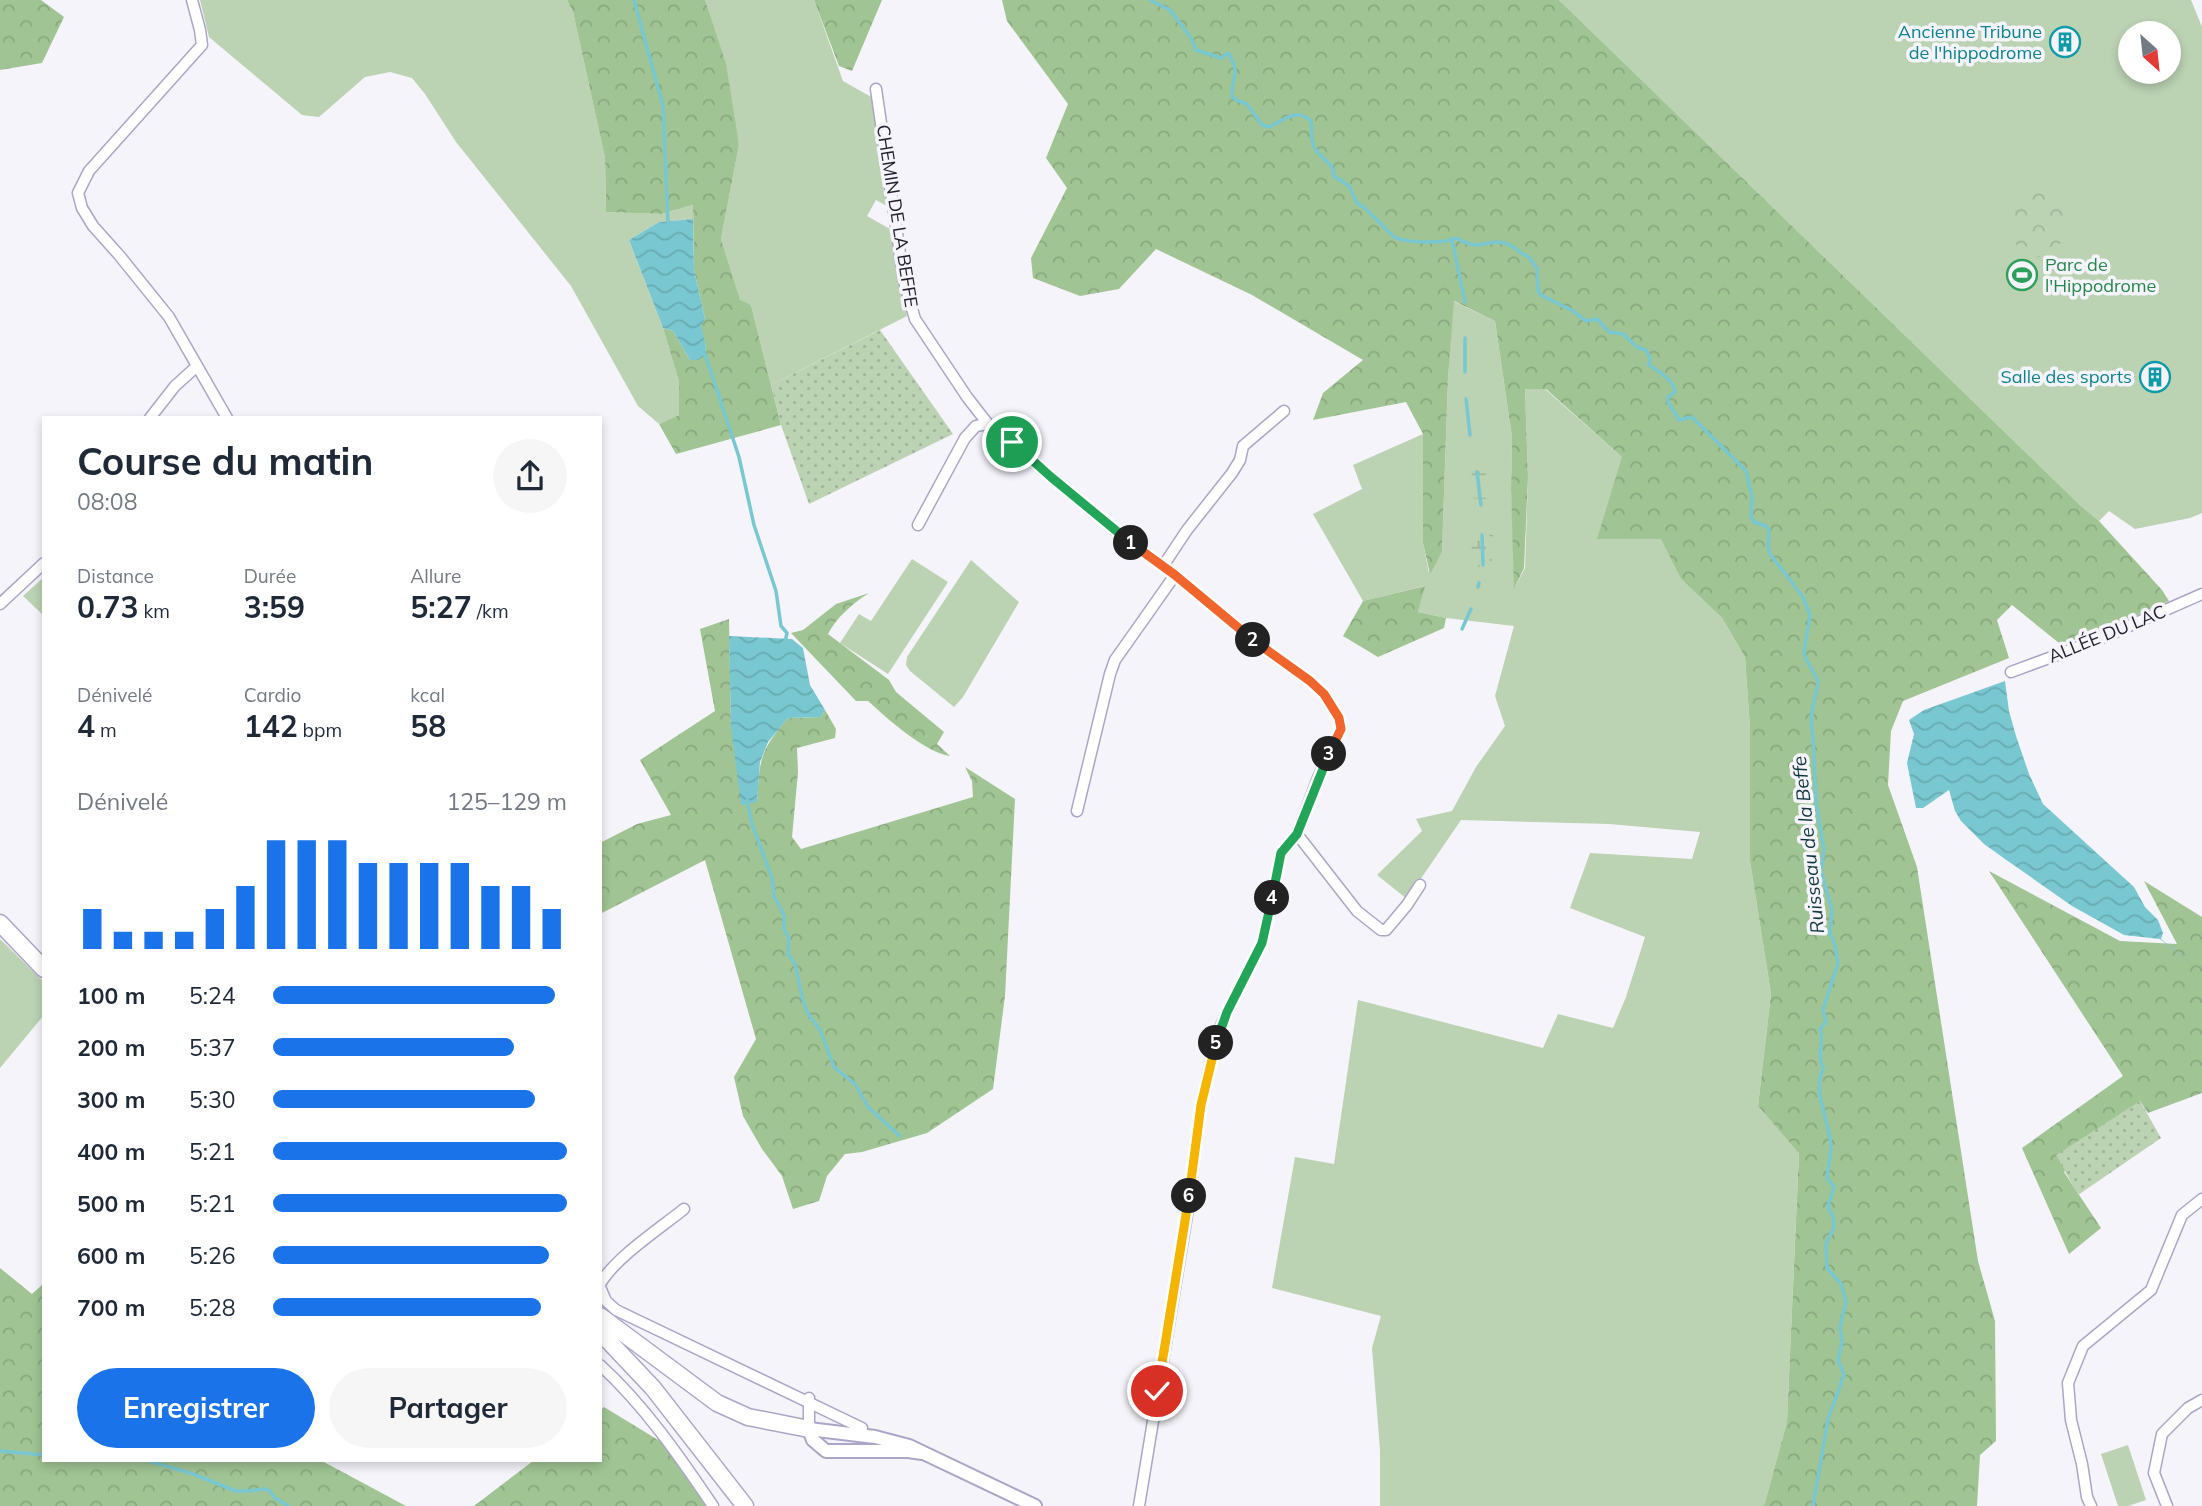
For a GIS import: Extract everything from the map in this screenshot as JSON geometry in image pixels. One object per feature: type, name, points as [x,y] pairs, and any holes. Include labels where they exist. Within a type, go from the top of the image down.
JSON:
[{"type":"main road","points":[[0,923],[42,967]]},
{"type":"main road","points":[[602,1317],[717,1403],[748,1417],[809,1429]]},
{"type":"main road","points":[[602,1334],[653,1388],[745,1506]]},
{"type":"main road","points":[[653,1388],[733,1506]]},
{"type":"street","points":[[192,0],[202,45],[89,171],[78,193],[82,208],[93,226],[120,255],[169,317],[226,416]]},
{"type":"street","name":"CHEMIN DE LA BEFFE","points":[[876,89],[904,281],[911,311],[967,397],[988,424],[1118,533],[1175,575],[1258,644],[1310,681],[1324,694],[1339,718],[1341,729],[1297,834],[1281,853],[1262,943],[1220,1028],[1203,1094],[1187,1215],[1139,1506]]},
{"type":"street","points":[[152,416],[175,386],[196,367]]},
{"type":"street","points":[[1163,566],[1187,530],[1232,473],[1240,460],[1243,446],[1284,411]]},
{"type":"street","points":[[918,525],[965,438],[976,426],[988,424]]},
{"type":"street","points":[[0,604],[42,565]]},
{"type":"street","points":[[1077,811],[1115,660],[1175,575]]},
{"type":"street","name":"ALLÉE DU LAC","points":[[2011,671],[2095,640],[2202,594]]},
{"type":"street","points":[[1297,834],[1357,911],[1381,930],[1386,930],[1392,924],[1420,885]]},
{"type":"street","points":[[2091,1506],[2071,1420],[2068,1383],[2083,1346],[2151,1290],[2182,1215],[2202,1199]]},
{"type":"street","points":[[602,1282],[645,1239],[684,1209]]},
{"type":"street","points":[[602,1290],[606,1301],[616,1310],[809,1400],[862,1428]]},
{"type":"street","points":[[602,1367],[673,1449],[713,1506]]},
{"type":"street","points":[[809,1400],[809,1429],[813,1440],[826,1451],[922,1453]]},
{"type":"street","points":[[2167,1506],[2154,1474],[2162,1434],[2188,1408],[2202,1400]]},
{"type":"street","points":[[809,1429],[893,1440],[1035,1506]]},
{"type":"green space","points":[[0,0],[41,0],[64,17],[42,63],[0,70]]},
{"type":"green space","points":[[200,0],[567,0],[573,12],[605,158],[606,212],[661,214],[693,205],[693,219],[659,222],[629,240],[663,328],[679,382],[679,415],[659,424],[638,406],[571,286],[456,142],[412,78],[390,72],[365,77],[319,117],[302,115],[209,37]]},
{"type":"green space","points":[[567,0],[705,0],[726,64],[739,145],[721,239],[740,300],[751,305],[781,425],[676,454],[659,424],[679,415],[679,382],[663,328],[673,331],[690,360],[703,357],[706,347],[700,326],[705,319],[694,270],[693,205],[661,214],[606,212],[605,158],[573,12]]},
{"type":"green space","points":[[705,0],[814,0],[843,81],[873,98],[887,206],[876,200],[867,216],[890,229],[907,316],[771,385],[751,305],[740,301],[721,239],[739,145]]},
{"type":"green space","points":[[814,0],[882,0],[852,71],[839,66]]},
{"type":"green space","points":[[1002,0],[1559,0],[2099,521],[2162,590],[2169,601],[2088,637],[2059,643],[2012,605],[1997,620],[2009,658],[1903,701],[1891,731],[1888,785],[1917,867],[1978,1261],[1995,1321],[1996,1441],[1980,1455],[1977,1506],[1764,1506],[1787,1422],[1799,1153],[1758,1106],[1771,994],[1750,861],[1750,728],[1745,657],[1722,618],[1681,579],[1661,539],[1597,539],[1622,457],[1546,389],[1525,389],[1528,477],[1524,568],[1514,589],[1512,437],[1495,321],[1454,301],[1448,378],[1442,552],[1430,574],[1423,543],[1423,434],[1406,402],[1313,420],[1323,393],[1363,360],[1252,295],[1156,249],[1119,289],[1080,296],[1033,278],[1031,258],[1067,188],[1046,158],[1068,104],[1007,21]]},
{"type":"green space","name":"Parc de l'Hippodrome","points":[[1559,0],[2191,0],[2202,27],[2202,513],[2135,529],[2109,511],[2099,521]]},
{"type":"green space","points":[[2038,182],[2077,207],[2062,241],[2050,255],[2042,257],[2029,255],[2018,249],[2015,235],[2017,199]]},
{"type":"green space","points":[[1453,301],[1495,321],[1512,437],[1515,587],[1525,568],[1528,477],[1525,389],[1545,389],[1622,457],[1681,579],[1722,618],[1745,657],[1750,728],[1750,861],[1771,994],[1758,1106],[1799,1152],[1787,1422],[1764,1506],[1380,1506],[1380,1450],[1372,1348],[1381,1316],[1272,1288],[1295,1157],[1334,1164],[1358,1000],[1543,1048],[1558,1014],[1613,1028],[1645,937],[1570,908],[1590,853],[1692,859],[1700,832],[1609,824],[1461,820],[1407,899],[1377,875],[1422,831],[1416,819],[1452,811],[1476,767],[1505,726],[1495,696],[1514,626],[1418,612],[1424,586],[1363,601],[1313,514],[1362,489],[1353,465],[1423,434],[1423,543],[1429,573],[1442,552]]},
{"type":"green space","points":[[880,330],[953,434],[809,504],[781,425],[771,385]]},
{"type":"green space","points":[[1471,471],[1488,472],[1486,499],[1469,498]]},
{"type":"green space","points":[[1470,533],[1493,535],[1492,568],[1468,566]]},
{"type":"green space","points":[[912,559],[948,582],[888,674],[840,643],[859,614],[871,621]]},
{"type":"green space","points":[[971,560],[1019,602],[963,697],[954,707],[906,665],[907,657]]},
{"type":"green space","points":[[42,579],[42,614],[23,596]]},
{"type":"green space","points":[[1425,586],[1418,612],[1446,618],[1444,628],[1378,657],[1343,636],[1363,601]]},
{"type":"green space","points":[[869,593],[846,611],[828,634],[889,680],[896,692],[944,732],[937,744],[950,756],[918,742],[868,701],[856,701],[791,633],[803,630],[836,604]]},
{"type":"green space","points":[[729,619],[731,728],[757,802],[763,756],[771,739],[788,718],[821,717],[825,710],[836,729],[835,738],[797,748],[798,772],[792,837],[801,849],[973,797],[972,781],[965,767],[1015,799],[1005,996],[993,1089],[927,1133],[862,1152],[845,1154],[827,1176],[819,1201],[793,1209],[782,1176],[743,1116],[734,1077],[756,1039],[705,860],[602,913],[602,842],[637,824],[671,815],[640,760],[715,711],[700,629]]},
{"type":"green space","points":[[1989,871],[2120,941],[2177,944],[2144,881],[2202,917],[2202,1093],[2148,1113],[2140,1101],[2064,1172],[2101,1228],[2069,1254],[2022,1148],[2123,1076]]},
{"type":"green space","points":[[0,939],[42,980],[42,1017],[0,1068]]},
{"type":"green space","points":[[2140,1101],[2161,1138],[2078,1195],[2056,1155]]},
{"type":"green space","points":[[0,1268],[32,1294],[42,1285],[42,1462],[324,1462],[406,1506],[0,1506]]},
{"type":"green space","points":[[604,1407],[673,1449],[713,1506],[474,1506],[532,1462],[602,1462]]},
{"type":"green space","points":[[2128,1445],[2146,1500],[2118,1506],[2101,1454]]},
{"type":"water","points":[[693,219],[694,270],[705,319],[701,326],[706,347],[703,357],[698,360],[690,360],[673,331],[663,328],[629,240],[659,222]]},
{"type":"water","points":[[729,636],[792,639],[803,648],[810,685],[825,710],[821,717],[788,718],[768,742],[760,762],[757,802],[741,805],[731,728]]},
{"type":"water","points":[[2005,681],[2016,736],[2043,804],[2134,887],[2145,907],[2158,920],[2163,933],[2161,939],[2202,972],[2160,939],[2124,935],[2072,906],[1984,844],[1961,821],[1949,790],[1923,808],[1916,808],[1907,763],[1914,734],[1909,720],[1924,710]]},
{"type":"waterway","points":[[634,0],[663,106],[668,224]]},
{"type":"waterway","name":"Ruisseau de la Beffe","points":[[1150,0],[1170,10],[1191,38],[1196,50],[1221,58],[1228,53],[1235,71],[1232,96],[1247,104],[1262,125],[1270,127],[1296,115],[1311,121],[1315,149],[1331,166],[1334,176],[1349,186],[1357,203],[1394,237],[1416,242],[1456,238],[1476,245],[1496,242],[1508,244],[1529,257],[1537,269],[1538,290],[1541,295],[1573,311],[1586,321],[1597,319],[1609,332],[1623,334],[1637,347],[1646,350],[1650,358],[1649,365],[1665,376],[1674,387],[1675,392],[1668,397],[1668,402],[1679,420],[1692,417],[1746,471],[1752,497],[1751,517],[1754,522],[1766,526],[1769,530],[1770,554],[1803,597],[1810,615],[1805,657],[1818,681],[1811,721],[1816,802],[1824,850],[1821,871],[1832,910],[1830,933],[1838,963],[1823,1010],[1826,1022],[1820,1029],[1823,1069],[1819,1087],[1831,1145],[1827,1178],[1834,1187],[1828,1206],[1834,1227],[1826,1244],[1827,1268],[1841,1284],[1846,1302],[1840,1327],[1842,1342],[1838,1360],[1844,1375],[1828,1419],[1813,1506]]},
{"type":"waterway","points":[[1452,240],[1465,302]]},
{"type":"waterway","points":[[1465,338],[1465,372]]},
{"type":"waterway","points":[[703,348],[739,457],[754,525],[776,591],[781,626],[787,633],[785,642]]},
{"type":"waterway","points":[[1466,399],[1470,435]]},
{"type":"waterway","points":[[1477,472],[1481,505]]},
{"type":"waterway","points":[[1482,535],[1483,565]]},
{"type":"waterway","points":[[1478,587],[1479,583]]},
{"type":"waterway","points":[[1462,629],[1471,609]]},
{"type":"waterway","points":[[747,800],[752,824],[772,878],[774,896],[784,915],[784,928],[789,939],[788,954],[795,964],[807,1012],[820,1030],[834,1067],[855,1084],[868,1107],[900,1136]]},
{"type":"waterway","points":[[0,1451],[42,1455]]},
{"type":"waterway","points":[[152,1462],[236,1491],[265,1489],[288,1506]]},
{"type":"place","name":"Ancienne Tribune de l'hippodrome","points":[[2065,42]]},
{"type":"place","name":"Parc de l'Hippodrome","points":[[2022,275]]},
{"type":"place","name":"Salle des sports","points":[[2155,377]]},
{"type":"route","points":[[1012,442],[1118,533],[1175,575],[1258,644],[1310,681],[1324,694],[1339,718],[1341,729],[1297,834],[1281,853],[1262,943],[1220,1028],[1201,1105],[1187,1215],[1157,1391]]}]
